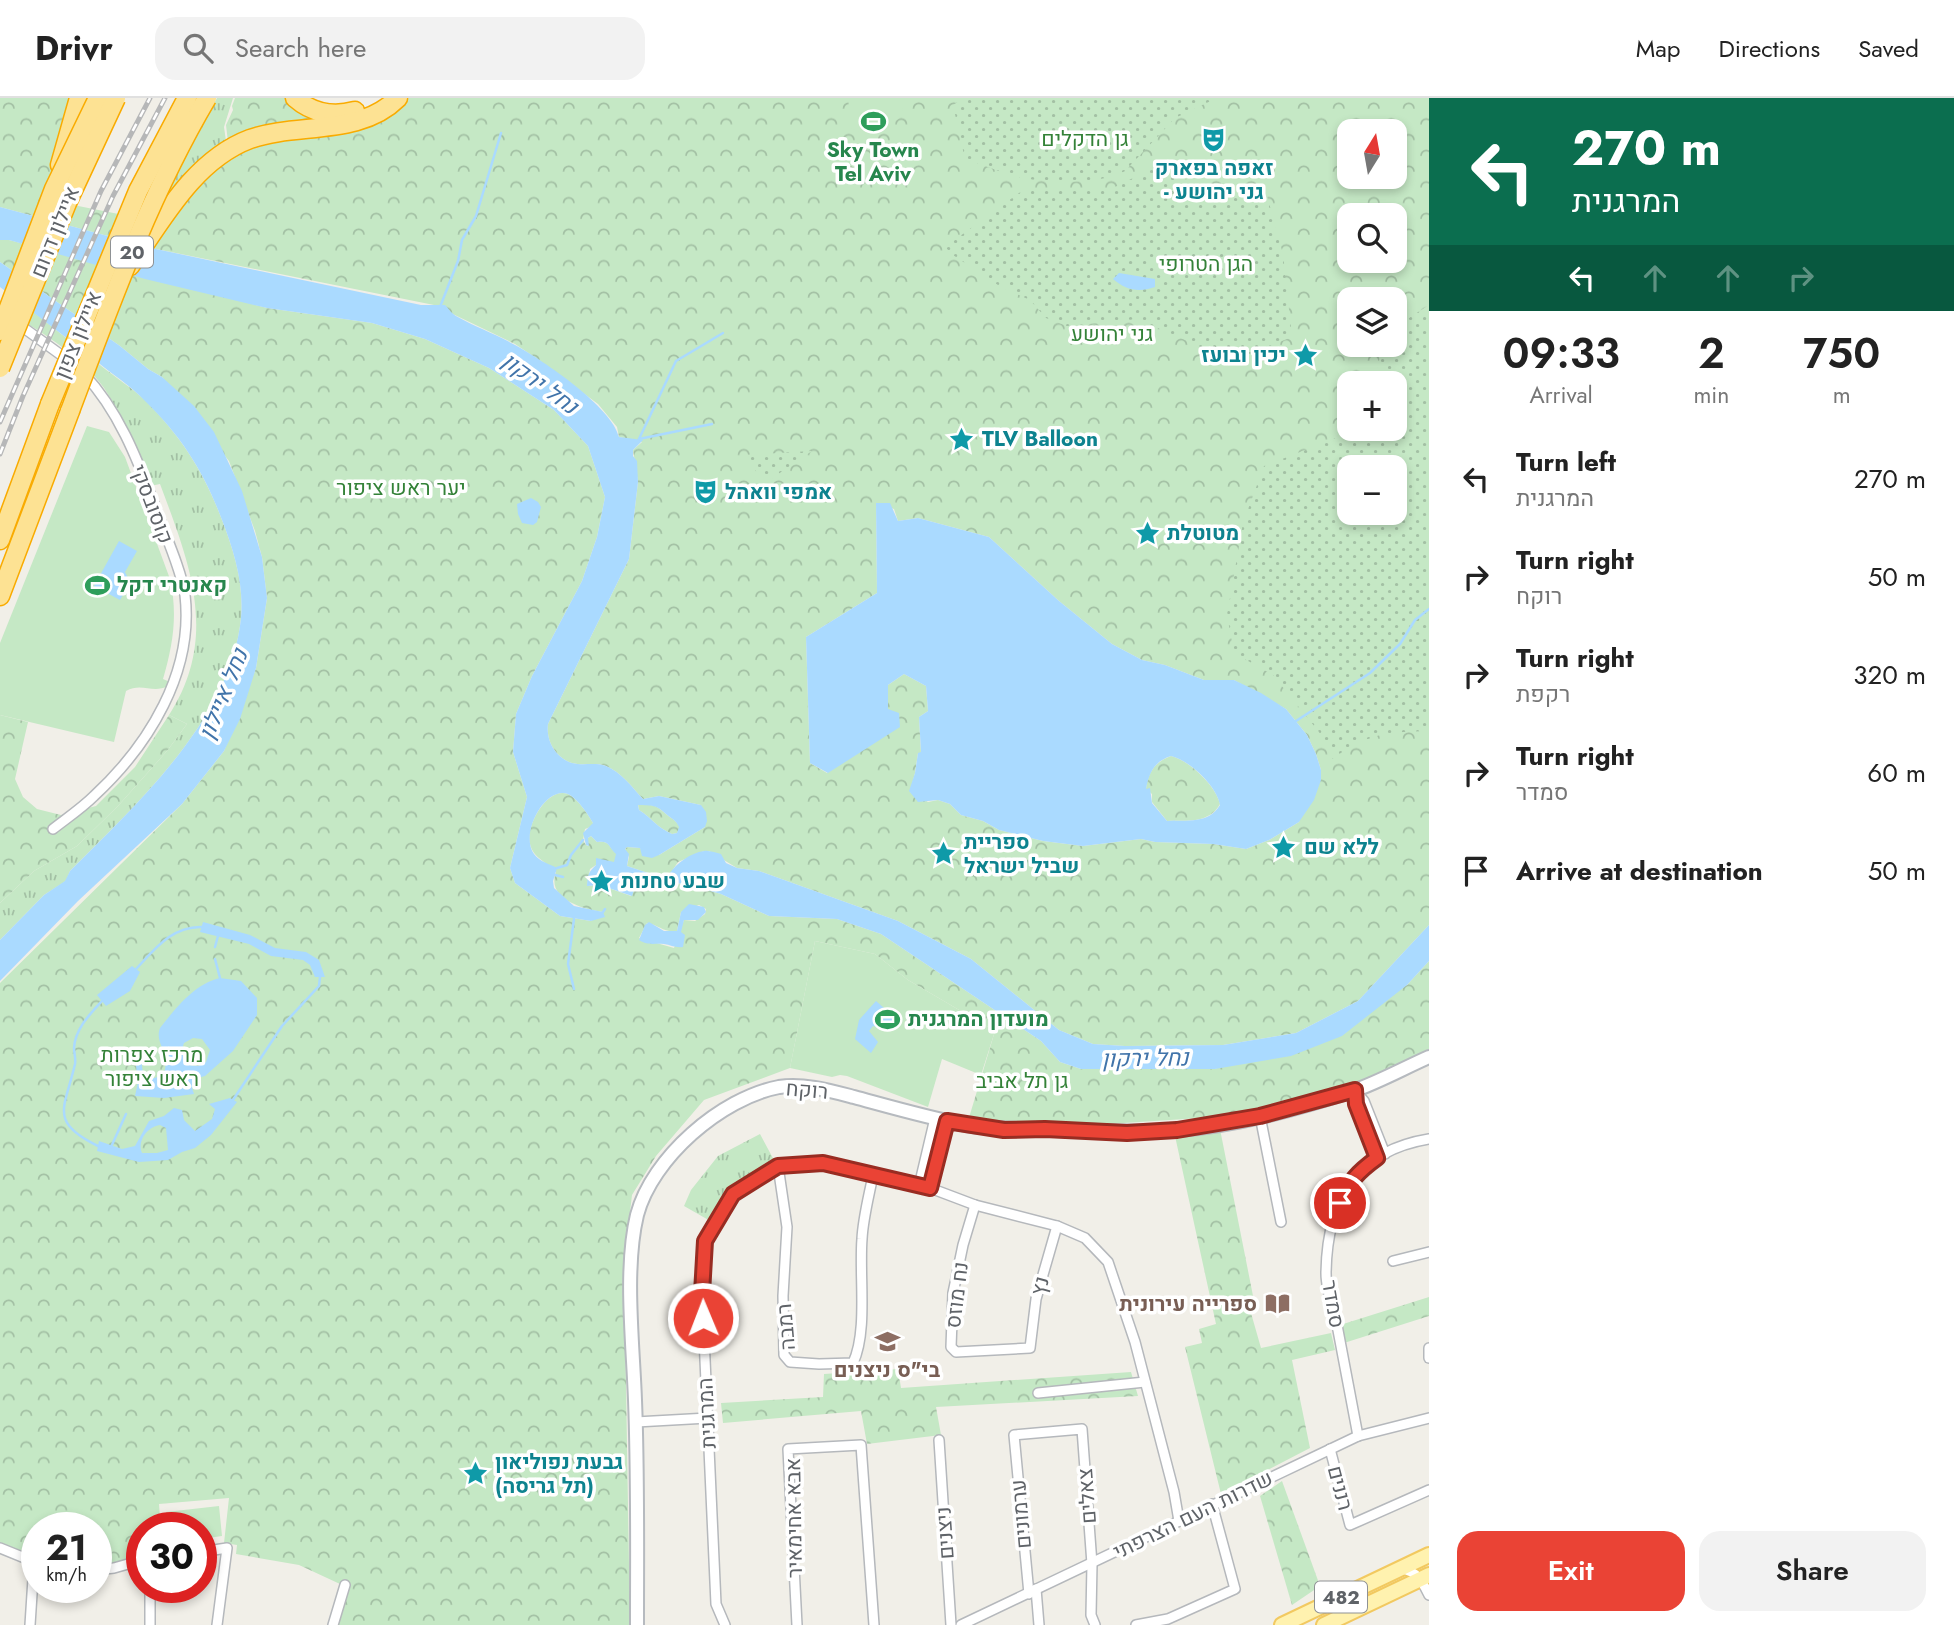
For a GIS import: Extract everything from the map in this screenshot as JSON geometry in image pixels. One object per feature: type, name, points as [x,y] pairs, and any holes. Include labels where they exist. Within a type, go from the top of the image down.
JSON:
[{"type":"highway","points":[[0,331],[54,188],[79,98]]},
{"type":"highway","points":[[54,188],[98,98]]},
{"type":"highway","name":"איילון דרום","points":[[0,368],[67,203],[116,98]]},
{"type":"highway","name":"איילון צפון","points":[[0,540],[50,404],[138,191],[187,98]]},
{"type":"highway","name":"20","points":[[0,596],[117,286],[165,177],[207,98]]},
{"type":"highway","points":[[295,98],[317,111],[339,114],[362,108],[379,98]]},
{"type":"highway","points":[[117,286],[180,195],[197,175],[229,150],[264,135],[365,119],[382,111],[398,98]]},
{"type":"main road","name":"482","points":[[1282,1625],[1429,1555]]},
{"type":"main road","name":"482","points":[[1324,1625],[1425,1577]]},
{"type":"street","name":"קוסובסקי","points":[[0,314],[33,334],[77,368],[109,405],[148,487],[184,594],[182,652],[177,676],[168,697],[138,747],[98,793],[53,829]]},
{"type":"street","name":"רוקח","points":[[637,1625],[636,1422],[631,1275],[635,1228],[650,1181],[702,1125],[727,1106],[756,1093],[781,1086],[826,1090],[941,1119],[1004,1130],[1127,1133],[1196,1128],[1260,1116],[1355,1090],[1429,1057]]},
{"type":"street","points":[[1355,1090],[1356,1104],[1381,1156]]},
{"type":"street","points":[[1260,1116],[1282,1222]]},
{"type":"street","points":[[919,1186],[941,1119]]},
{"type":"street","points":[[930,1188],[941,1119]]},
{"type":"street","name":"סמדר","points":[[1358,1436],[1326,1274],[1332,1222],[1347,1185],[1360,1170],[1381,1156],[1413,1142],[1429,1139]]},
{"type":"street","name":"המרגנית","points":[[725,1625],[716,1604],[702,1293],[705,1241],[733,1194],[778,1166],[823,1163],[930,1188],[975,1205],[1057,1226],[1085,1238],[1108,1262],[1135,1342],[1179,1521]]},
{"type":"street","name":"רמבה","points":[[778,1166],[787,1227],[783,1296],[784,1355],[790,1362],[853,1363],[856,1357],[861,1323],[862,1238],[873,1175]]},
{"type":"street","name":"נח מוזס","points":[[975,1205],[953,1293],[951,1347],[956,1352],[1030,1348]]},
{"type":"street","name":"נץ","points":[[1030,1348],[1036,1299],[1057,1226]]},
{"type":"street","points":[[1393,1261],[1429,1252]]},
{"type":"street","points":[[1038,1392],[1145,1382]]},
{"type":"street","points":[[636,1422],[708,1418]]},
{"type":"street","name":"שדרות העם הצרפתי","points":[[961,1625],[1358,1436],[1429,1418]]},
{"type":"street","name":"צאלים","points":[[1014,1435],[1082,1429],[1092,1563],[1091,1615],[1095,1625]]},
{"type":"street","name":"ערמונים","points":[[1014,1435],[1032,1591],[1040,1625]]},
{"type":"street","name":"ניצנים","points":[[939,1440],[951,1625]]},
{"type":"street","name":"אבא אחימאיר","points":[[797,1625],[788,1449],[862,1445],[874,1625]]},
{"type":"street","name":"רננים","points":[[1330,1450],[1350,1525],[1429,1490]]},
{"type":"street","points":[[1136,1625],[1168,1619],[1235,1589],[1212,1504]]},
{"type":"street","points":[[0,1548],[21,1557]]},
{"type":"street","points":[[217,1549],[226,1548],[217,1625]]},
{"type":"street","points":[[1399,1568],[1425,1577],[1429,1595]]},
{"type":"street","points":[[333,1625],[345,1585]]},
{"type":"street","points":[[30,1625],[32,1603]]},
{"type":"street","points":[[150,1603],[150,1625]]},
{"type":"green space","name":"גני יהושע","points":[[0,98],[73,98],[57,163],[43,199],[169,224],[184,201],[204,179],[239,153],[274,141],[378,119],[394,111],[409,98],[1429,98],[1429,925],[1358,1001],[1296,1033],[1223,1045],[1093,1044],[1059,1030],[971,959],[898,921],[759,871],[737,868],[709,851],[678,862],[670,874],[651,874],[627,866],[627,847],[640,848],[644,855],[659,855],[705,827],[701,805],[659,796],[643,799],[617,772],[602,765],[572,763],[566,760],[553,748],[548,724],[629,559],[638,482],[633,450],[642,442],[619,437],[617,427],[598,404],[515,344],[434,305],[156,249],[0,207]],"holes":[[[876,503],[894,509],[898,521],[918,518],[989,537],[1059,601],[1112,644],[1142,660],[1165,665],[1204,680],[1234,680],[1286,709],[1307,735],[1321,770],[1299,822],[1269,840],[1246,849],[1141,839],[1083,846],[1043,841],[999,830],[983,821],[961,815],[950,804],[938,800],[928,802],[910,792],[918,753],[921,753],[919,717],[928,711],[926,686],[904,674],[888,685],[888,709],[827,773],[810,763],[806,637],[877,593]]]},
{"type":"green space","points":[[217,98],[233,98],[224,127],[226,141],[161,200]]},
{"type":"green space","points":[[235,98],[287,98],[326,118],[228,142],[226,125]]},
{"type":"green space","name":"Sky Town Tel Aviv","points":[[848,98],[907,98],[903,103],[902,116],[873,138],[851,128]]},
{"type":"green space","name":"גן הדקלים","points":[[964,98],[1217,98],[1175,118],[1126,170],[1104,178],[1061,182],[1023,178],[965,159],[953,105]]},
{"type":"green space","name":"הגן הטרופי","points":[[1151,162],[1176,177],[1225,190],[1264,185],[1283,254],[1292,337],[1249,354],[1212,352],[1138,319],[1067,326],[1046,318],[1030,300],[1001,287],[945,247],[1026,188],[1109,190],[1135,177]]},
{"type":"green space","points":[[0,240],[9,240],[267,308],[372,323],[425,339],[489,368],[554,410],[588,446],[605,497],[597,537],[582,581],[532,676],[516,714],[513,752],[527,797],[510,868],[515,883],[560,916],[591,921],[603,912],[577,905],[561,896],[554,881],[556,872],[537,856],[530,844],[531,828],[539,810],[552,796],[560,793],[575,799],[593,823],[593,826],[585,829],[583,840],[586,845],[588,846],[588,838],[591,836],[597,842],[607,843],[617,854],[615,863],[596,865],[590,869],[587,886],[600,885],[631,896],[637,880],[686,884],[721,894],[769,916],[837,919],[881,934],[1041,1041],[1060,1062],[1081,1069],[1215,1069],[1407,985],[1429,961],[1429,1049],[1341,1090],[1259,1111],[1216,1117],[1047,1128],[968,1121],[995,1031],[908,980],[875,954],[815,941],[790,1068],[704,1100],[656,1156],[632,1195],[624,1264],[630,1625],[332,1625],[340,1584],[299,1565],[236,1554],[237,1545],[224,1543],[229,1498],[159,1504],[160,1512],[126,1512],[126,1562],[112,1566],[112,1512],[21,1512],[21,1551],[0,1543],[0,983],[182,804],[224,751],[256,668],[267,598],[262,557],[255,531],[229,461],[162,377],[0,262]],"holes":[[[699,905],[706,909],[705,914],[695,921],[684,920],[674,948],[639,938],[647,923],[677,931],[681,912]]]},
{"type":"green space","points":[[9,293],[141,396],[181,442],[208,486],[226,532],[237,568],[242,605],[234,655],[200,724],[177,757],[124,817],[70,871],[66,881],[44,895],[0,940],[0,903],[34,871],[77,846],[118,806],[187,724],[169,715],[184,686],[193,657],[196,628],[189,571],[160,484],[150,486],[124,423],[95,376],[57,343],[1,309]]},
{"type":"green space","points":[[1429,305],[1429,731],[1400,732],[1367,739],[1332,759],[1319,732],[1273,675],[1234,653],[1227,615],[1243,523],[1264,466],[1337,438],[1337,441],[1407,441],[1407,371],[1377,371],[1380,357],[1407,357],[1407,319]]},
{"type":"green space","name":"קאנטרי דקל","points":[[87,426],[109,432],[125,457],[170,579],[174,605],[172,642],[163,679],[170,682],[162,688],[126,691],[114,742],[0,715],[0,643]]},
{"type":"green space","points":[[812,451],[765,483],[744,455]]},
{"type":"green space","points":[[0,715],[28,722],[15,779],[23,797],[37,809],[61,815],[96,806],[135,767],[169,715],[187,724],[118,806],[77,846],[34,871],[0,903]]},
{"type":"green space","points":[[1171,756],[1193,768],[1213,789],[1220,804],[1210,815],[1197,820],[1167,821],[1152,802],[1152,794],[1146,789],[1148,778],[1153,768]]},
{"type":"green space","points":[[638,804],[659,808],[680,827],[677,833],[672,834],[662,829],[639,810]]},
{"type":"green space","name":"מועדון המרגנית","points":[[815,941],[875,954],[908,980],[995,1031],[981,1075],[942,1059],[928,1107],[847,1076],[832,1077],[790,1068]]},
{"type":"green space","points":[[1220,1129],[1256,1311],[1251,1313],[1261,1348],[1331,1333],[1335,1350],[1292,1360],[1310,1448],[1221,1494],[1185,1347],[1202,1343],[1199,1329],[1216,1324],[1175,1136]]},
{"type":"green space","points":[[760,1134],[775,1162],[729,1190],[712,1222],[684,1206],[691,1190],[718,1156]]},
{"type":"green space","points":[[1429,1297],[1429,1316],[1344,1343],[1340,1325]]},
{"type":"green space","points":[[898,1369],[901,1388],[1131,1372],[1138,1396],[936,1407],[941,1435],[867,1444],[861,1411],[723,1423],[721,1403],[823,1397],[824,1374]]},
{"type":"green space","points":[[1282,1481],[1320,1586],[1292,1605],[1260,1496]]},
{"type":"green space","points":[[219,1506],[222,1536],[217,1537],[217,1512],[166,1512]]},
{"type":"water","name":"נחל ירקון","points":[[0,207],[156,249],[421,305],[445,305],[456,316],[515,345],[559,373],[604,412],[619,437],[643,440],[633,450],[637,461],[638,482],[629,559],[548,724],[553,748],[566,760],[576,764],[602,765],[617,772],[643,799],[659,796],[701,805],[706,812],[705,827],[659,855],[652,858],[642,856],[640,848],[627,847],[627,866],[651,874],[669,874],[689,856],[710,851],[721,854],[726,863],[737,868],[759,871],[898,921],[971,959],[1059,1030],[1093,1044],[1223,1045],[1296,1033],[1358,1001],[1429,925],[1429,961],[1407,985],[1342,1036],[1291,1056],[1215,1069],[1081,1069],[1060,1062],[1041,1041],[881,934],[837,919],[769,916],[721,894],[686,884],[637,880],[632,896],[600,885],[587,886],[589,874],[596,865],[596,858],[614,862],[616,854],[607,843],[597,842],[591,836],[588,838],[589,846],[586,845],[583,833],[593,823],[575,799],[560,793],[544,803],[537,813],[532,823],[530,845],[536,857],[557,868],[554,888],[574,906],[603,912],[605,917],[591,921],[560,916],[515,883],[510,868],[527,797],[513,752],[516,714],[532,676],[582,581],[597,537],[605,497],[588,446],[554,410],[489,368],[425,339],[372,323],[267,308],[145,279],[9,240],[0,240]],"holes":[[[638,805],[656,807],[677,823],[677,833],[672,834],[658,826],[639,810]]]},
{"type":"water","name":"נחל איילון","points":[[0,262],[162,377],[194,406],[214,432],[242,491],[262,557],[267,598],[256,668],[240,719],[224,751],[182,804],[78,901],[0,981],[0,940],[44,895],[65,881],[70,871],[151,788],[200,724],[234,655],[242,605],[237,568],[226,532],[208,486],[191,456],[158,414],[134,390],[0,287]]},
{"type":"water","points":[[1119,273],[1155,279],[1155,287],[1143,290],[1128,288],[1113,279]]},
{"type":"water","points":[[531,498],[541,507],[537,522],[533,525],[522,523],[517,504]]},
{"type":"water","points":[[876,503],[890,503],[898,521],[918,518],[989,537],[1059,601],[1112,644],[1142,660],[1165,665],[1204,680],[1234,680],[1286,709],[1307,735],[1321,770],[1321,780],[1314,800],[1299,822],[1269,840],[1246,849],[1141,839],[1083,846],[1043,841],[999,830],[983,821],[961,815],[950,804],[938,800],[918,802],[909,791],[918,753],[921,752],[919,717],[928,711],[926,686],[904,674],[888,685],[888,709],[899,713],[900,727],[828,773],[810,763],[806,637],[877,593]],"holes":[[[1165,758],[1178,758],[1201,775],[1218,798],[1220,805],[1204,818],[1167,821],[1152,803],[1150,788],[1146,789],[1151,772]]]},
{"type":"water","points":[[119,541],[137,551],[125,572],[130,582],[120,600],[94,586]]},
{"type":"water","points":[[689,904],[704,907],[706,912],[698,920],[684,920],[681,932],[685,935],[683,947],[648,944],[639,940],[649,922],[664,931],[677,931],[681,912]]},
{"type":"water","points":[[203,922],[250,935],[275,948],[306,952],[319,960],[325,977],[315,977],[310,965],[303,960],[271,956],[249,944],[200,932]]},
{"type":"water","points":[[132,966],[140,972],[130,991],[106,1006],[97,995]]},
{"type":"water","points":[[220,978],[241,981],[257,998],[257,1015],[233,1051],[205,1076],[193,1079],[194,1094],[164,1098],[135,1096],[138,1082],[135,1058],[141,1056],[143,1075],[146,1077],[154,1078],[164,1073],[166,1065],[159,1039],[160,1028],[186,998]],"holes":[[[193,1038],[202,1039],[210,1050],[206,1062],[198,1066],[188,1065],[181,1052],[184,1043]]]},
{"type":"water","points":[[876,1001],[899,1021],[891,1031],[873,1026],[869,1031],[878,1042],[871,1053],[855,1039],[859,1020]]},
{"type":"water","points":[[230,1098],[237,1102],[211,1135],[195,1148],[168,1160],[139,1162],[97,1151],[99,1141],[122,1149],[135,1146],[149,1121],[164,1116],[174,1108],[182,1110],[184,1120],[195,1131],[212,1119],[215,1109],[209,1104]],"holes":[[[155,1126],[166,1128],[168,1150],[142,1153],[142,1139],[147,1132]]]},
{"type":"waterway","points":[[440,307],[458,261],[462,240],[476,216],[501,133]]},
{"type":"waterway","points":[[639,439],[676,361],[723,333]]},
{"type":"waterway","points":[[639,439],[712,424]]},
{"type":"waterway","points":[[1296,721],[1370,673],[1400,644],[1415,620],[1429,609]]},
{"type":"waterway","points":[[557,868],[567,865],[583,840]]},
{"type":"waterway","points":[[555,875],[563,877]]},
{"type":"waterway","points":[[574,919],[568,964],[574,989]]},
{"type":"waterway","points":[[136,969],[165,940],[182,930],[202,927]]},
{"type":"waterway","points":[[215,947],[218,936]]},
{"type":"waterway","points":[[215,959],[220,978]]},
{"type":"waterway","points":[[233,1100],[282,1026],[319,986],[320,977]]},
{"type":"waterway","points":[[98,1146],[72,1129],[64,1112],[75,1064],[77,1034],[102,1001]]},
{"type":"waterway","points":[[111,1147],[126,1114]]},
{"type":"railway","points":[[0,422],[101,191],[150,98]]},
{"type":"railway","points":[[0,454],[23,396],[113,196],[165,98]]},
{"type":"place","name":"Sky Town Tel Aviv","points":[[873,121]]},
{"type":"place","name":"זאפה בפארק - גני יהושע","points":[[1214,139]]},
{"type":"place","name":"יכין ובועז","points":[[1306,355]]},
{"type":"place","name":"TLV Balloon","points":[[962,439]]},
{"type":"place","name":"אמפי וואהל","points":[[705,492]]},
{"type":"place","name":"מטוטלת","points":[[1147,533]]},
{"type":"place","name":"קאנטרי דקל","points":[[97,585]]},
{"type":"place","name":"ללא שם","points":[[1284,847]]},
{"type":"place","name":"ספריית שביל ישראל","points":[[944,854]]},
{"type":"place","name":"שבע טחנות","points":[[601,881]]},
{"type":"place","name":"מועדון המרגנית","points":[[888,1019]]},
{"type":"place","name":"ספרייה עירונית","points":[[1277,1304]]},
{"type":"place","name":"בי\"ס ניצנים","points":[[887,1341]]},
{"type":"place","name":"גבעת נפוליאון (תל גריסה)","points":[[475,1474]]},
{"type":"route","points":[[703,1318],[705,1241],[733,1194],[778,1166],[823,1163],[930,1188],[947,1121],[1004,1130],[1127,1133],[1177,1130],[1260,1116],[1355,1090],[1356,1104],[1377,1158],[1360,1170],[1347,1185],[1340,1203]]},
{"type":"park label","name":"יער ראש ציפור","points":[[401,488]]},
{"type":"park label","name":"מרכז צפרות ראש ציפור","points":[[152,1067]]},
{"type":"park label","name":"גן תל אביב","points":[[1022,1081]]}]
